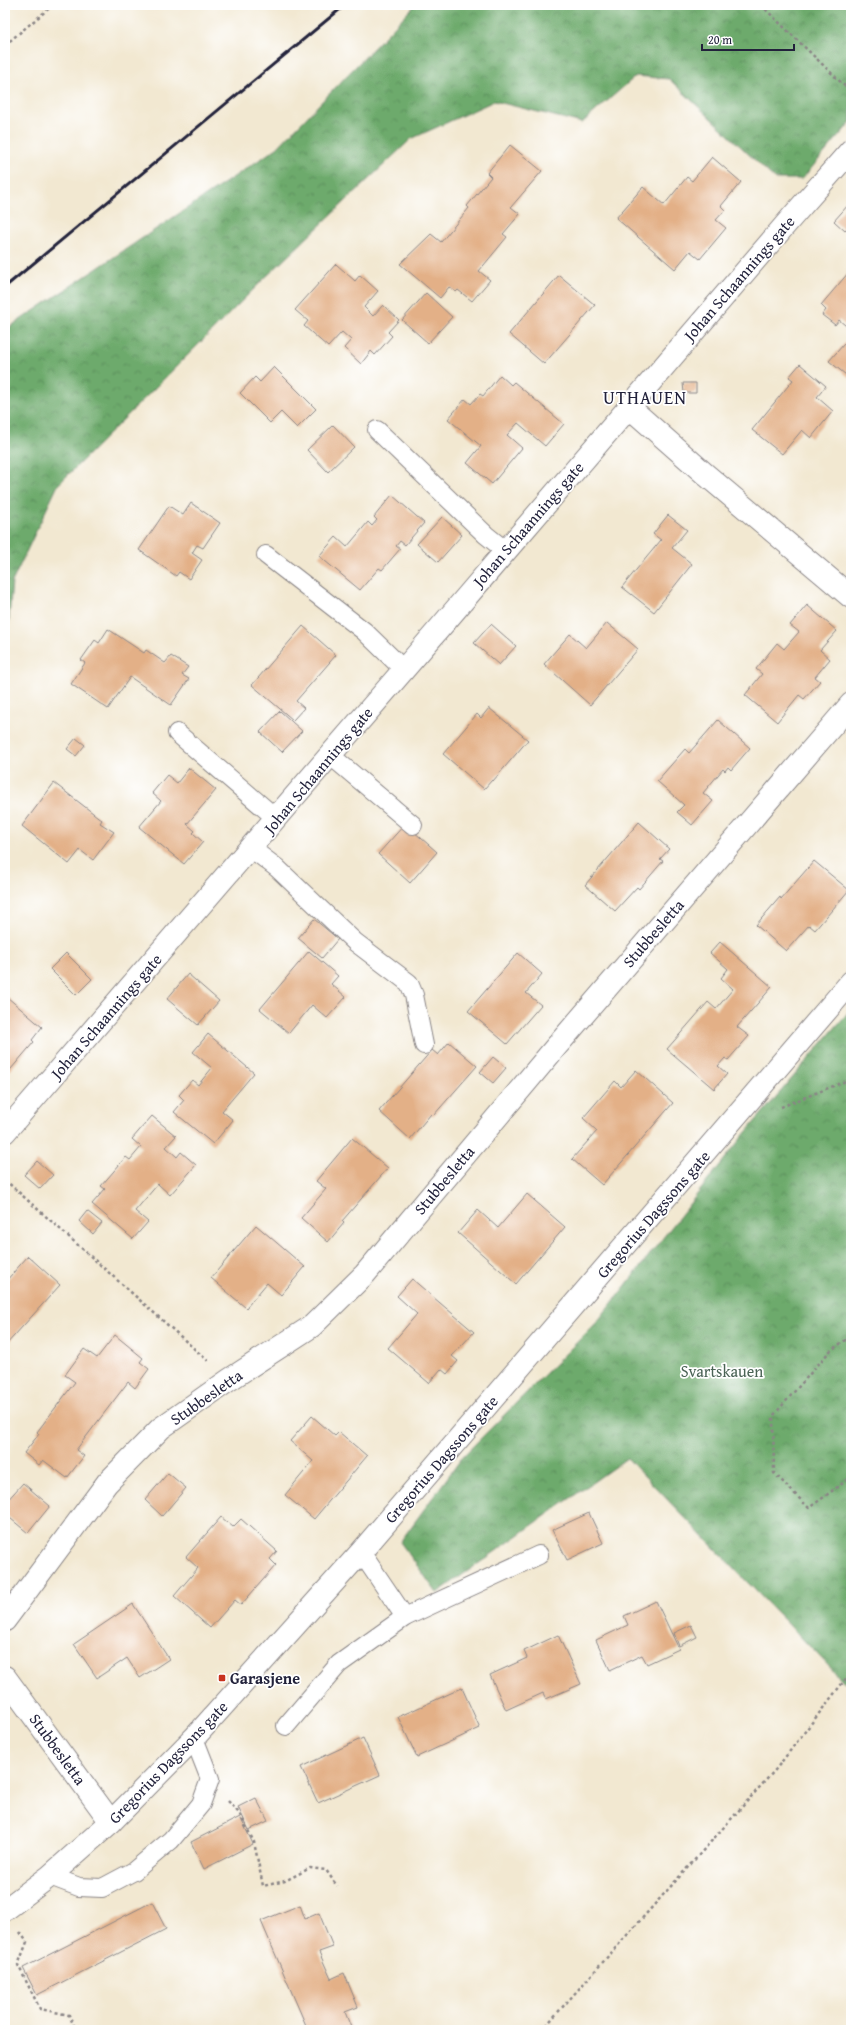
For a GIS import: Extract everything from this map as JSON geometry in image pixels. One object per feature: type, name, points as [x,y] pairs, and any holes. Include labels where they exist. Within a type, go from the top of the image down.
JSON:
[{"type":"street","name":"Johan Schaannings gate","points":[[5,1132],[252,849],[403,669],[851,150]]},
{"type":"street","points":[[629,407],[704,474],[851,597]]},
{"type":"street","name":"Stubbesletta","points":[[5,1620],[107,1483],[161,1428],[229,1380],[312,1326],[365,1274],[555,1048],[851,704]]},
{"type":"street","name":"Gregorius Dagssons gate","points":[[5,1910],[50,1876],[111,1822],[194,1738],[361,1552],[851,982]]},
{"type":"street","name":"Stubbesletta","points":[[5,1677],[111,1822]]},
{"type":"lane","points":[[377,430],[486,535],[506,551]]},
{"type":"lane","points":[[266,554],[364,631],[403,669]]},
{"type":"lane","points":[[177,733],[277,819]]},
{"type":"lane","points":[[330,755],[413,825]]},
{"type":"lane","points":[[252,849],[277,868],[355,942],[409,983],[414,995],[424,1045]]},
{"type":"lane","points":[[361,1552],[405,1617]]},
{"type":"lane","points":[[286,1726],[339,1664],[405,1617],[539,1555]]},
{"type":"lane","points":[[50,1876],[79,1887],[102,1888],[134,1871],[171,1840],[201,1804],[210,1779],[194,1738]]},
{"type":"path","points":[[5,45],[53,5]]},
{"type":"path","points":[[761,5],[851,92]]},
{"type":"path","points":[[778,1108],[851,1079]]},
{"type":"path","points":[[5,1180],[229,1380]]},
{"type":"path","points":[[851,1336],[830,1351],[773,1416],[774,1473],[809,1508],[851,1477]]},
{"type":"path","points":[[542,2030],[776,1769],[851,1672]]},
{"type":"path","points":[[238,1813],[254,1842],[263,1886],[285,1881],[310,1868],[326,1870],[337,1886]]},
{"type":"path","points":[[5,1910],[27,1942],[18,1965],[40,2009],[70,2015],[76,2030]]},
{"type":"green space","points":[[415,5],[851,5],[851,122],[802,179],[775,179],[669,79],[636,76],[582,123],[494,101],[411,139],[267,276],[58,485],[12,582],[5,667],[5,330],[277,148]]},
{"type":"green space","name":"Svartskauen","points":[[851,1009],[851,1689],[627,1458],[437,1593],[400,1542],[464,1455],[597,1322],[742,1137]]},
{"type":"building","points":[[510,145],[542,171],[511,207],[520,214],[503,234],[507,237],[479,271],[490,280],[472,301],[458,290],[456,292],[449,287],[440,298],[400,264],[431,234],[441,242],[469,208],[467,206],[491,177],[487,173]]},
{"type":"building","points":[[712,157],[741,182],[721,206],[725,210],[716,220],[726,228],[700,259],[690,251],[675,269],[616,218],[643,187],[664,205],[687,177],[692,181]]},
{"type":"building","points":[[849,204],[851,205],[851,224],[845,231],[834,221]]},
{"type":"building","points":[[336,264],[355,281],[360,275],[378,291],[364,307],[373,316],[383,305],[399,320],[388,332],[392,336],[375,355],[371,351],[361,364],[344,348],[351,340],[342,332],[328,347],[304,326],[308,321],[295,310]]},
{"type":"building","points":[[849,272],[851,274],[851,330],[839,320],[835,325],[822,315],[826,310],[821,305]]},
{"type":"building","points":[[559,275],[595,305],[544,364],[509,334]]},
{"type":"building","points":[[426,293],[452,317],[428,343],[402,320]]},
{"type":"building","points":[[851,336],[851,379],[829,361]]},
{"type":"building","points":[[800,364],[826,386],[817,397],[833,411],[811,438],[802,430],[782,454],[752,430],[793,380],[789,377]]},
{"type":"building","points":[[274,367],[316,409],[297,428],[281,412],[270,423],[240,393],[255,377],[260,382]]},
{"type":"building","points":[[500,375],[511,385],[514,382],[564,424],[545,446],[518,423],[507,435],[522,448],[492,484],[467,463],[481,446],[448,419],[465,399],[471,404],[480,394],[483,396]]},
{"type":"building","points":[[683,383],[696,383],[696,393],[684,393]]},
{"type":"building","points":[[333,425],[354,447],[328,472],[307,450]]},
{"type":"building","points":[[392,495],[424,523],[405,545],[400,541],[396,546],[400,549],[382,570],[379,568],[360,590],[319,556],[336,537],[347,547],[368,522],[372,526],[377,520],[374,517]]},
{"type":"building","points":[[191,503],[220,523],[203,548],[197,545],[192,553],[202,560],[189,579],[179,572],[176,576],[139,550],[169,506],[183,515]]},
{"type":"building","points":[[668,515],[687,530],[672,548],[692,564],[654,612],[622,587],[661,540],[653,534]]},
{"type":"building","points":[[442,517],[462,535],[438,562],[417,544]]},
{"type":"building","points":[[807,605],[837,631],[820,650],[830,659],[815,677],[820,681],[804,699],[799,695],[777,722],[745,695],[762,674],[756,669],[777,643],[784,649],[799,632],[790,625]]},
{"type":"building","points":[[607,623],[638,649],[590,705],[544,664],[570,634],[586,648]]},
{"type":"building","points":[[491,624],[516,646],[499,665],[474,643]]},
{"type":"building","points":[[303,626],[336,655],[296,701],[304,708],[293,720],[252,685]]},
{"type":"building","points":[[108,629],[144,653],[146,650],[165,663],[171,656],[188,667],[182,675],[189,679],[171,705],[130,677],[108,709],[71,684],[85,663],[81,660],[95,640],[99,643]]},
{"type":"building","points":[[489,708],[528,740],[493,781],[492,780],[484,789],[443,754],[477,714],[481,718]]},
{"type":"building","points":[[280,711],[302,731],[282,752],[260,732]]},
{"type":"building","points":[[718,720],[750,748],[731,770],[728,767],[725,771],[723,769],[703,793],[713,801],[692,825],[677,812],[684,805],[657,781],[685,749],[689,753]]},
{"type":"building","points":[[76,738],[85,745],[76,756],[67,749]]},
{"type":"building","points":[[189,768],[216,790],[187,824],[195,831],[193,833],[203,842],[184,864],[139,827],[161,801],[152,793],[167,775],[177,783]]},
{"type":"building","points":[[54,783],[102,820],[100,823],[114,832],[93,860],[80,850],[69,864],[22,826]]},
{"type":"building","points":[[639,822],[669,849],[660,859],[663,861],[639,889],[637,887],[615,911],[585,885]]},
{"type":"building","points":[[405,824],[437,852],[410,883],[378,854]]},
{"type":"building","points":[[814,861],[849,890],[815,930],[809,925],[786,951],[756,925]]},
{"type":"building","points":[[314,919],[338,939],[322,958],[298,938]]},
{"type":"building","points":[[720,942],[772,987],[737,1027],[749,1036],[728,1060],[725,1058],[718,1066],[727,1074],[714,1089],[667,1049],[708,1002],[716,1009],[733,989],[721,978],[728,969],[710,953]]},
{"type":"building","points":[[309,951],[338,976],[331,984],[346,997],[327,1018],[312,1005],[289,1033],[260,1009]]},
{"type":"building","points":[[66,953],[92,979],[76,995],[50,969]]},
{"type":"building","points":[[518,953],[542,974],[526,993],[541,1005],[507,1044],[468,1011]]},
{"type":"building","points":[[188,974],[219,1001],[198,1025],[167,999]]},
{"type":"building","points":[[7,997],[42,1027],[32,1040],[34,1042],[5,1076],[5,1000]]},
{"type":"building","points":[[208,1034],[254,1073],[222,1111],[233,1120],[213,1144],[174,1112],[184,1100],[179,1095],[192,1080],[198,1085],[212,1068],[193,1052]]},
{"type":"building","points":[[449,1042],[477,1066],[433,1116],[431,1114],[410,1139],[379,1111],[432,1050],[438,1055]]},
{"type":"building","points":[[493,1057],[506,1068],[493,1083],[480,1072]]},
{"type":"building","points":[[636,1070],[673,1103],[602,1185],[572,1159],[597,1131],[583,1118],[615,1081],[621,1087]]},
{"type":"building","points":[[152,1116],[176,1136],[166,1147],[177,1157],[181,1152],[196,1165],[170,1195],[158,1184],[135,1211],[148,1222],[133,1239],[92,1204],[105,1189],[101,1186],[126,1157],[130,1160],[141,1147],[132,1139]]},
{"type":"building","points":[[352,1138],[388,1168],[342,1221],[344,1223],[328,1242],[301,1218],[326,1189],[316,1181]]},
{"type":"building","points":[[37,1161],[53,1175],[40,1189],[24,1175]]},
{"type":"building","points":[[527,1194],[565,1227],[516,1284],[458,1233],[478,1210],[498,1228]]},
{"type":"building","points":[[87,1211],[102,1223],[93,1234],[79,1221]]},
{"type":"building","points":[[256,1225],[305,1267],[281,1295],[267,1283],[246,1308],[211,1278]]},
{"type":"building","points":[[28,1256],[60,1285],[5,1346],[5,1282]]},
{"type":"building","points":[[412,1279],[474,1332],[452,1356],[458,1361],[447,1374],[441,1369],[429,1383],[388,1348],[417,1314],[397,1296]]},
{"type":"building","points":[[115,1335],[143,1358],[140,1362],[149,1369],[135,1388],[128,1382],[76,1450],[84,1456],[67,1478],[43,1460],[39,1465],[24,1453],[39,1434],[37,1432],[75,1382],[65,1375],[84,1349],[97,1358]]},
{"type":"building","points":[[312,1416],[335,1436],[339,1432],[367,1456],[314,1519],[285,1495],[313,1461],[290,1441]]},
{"type":"building","points":[[168,1473],[186,1488],[162,1516],[145,1500]]},
{"type":"building","points":[[23,1483],[50,1506],[28,1533],[5,1514],[5,1503]]},
{"type":"building","points":[[589,1513],[603,1543],[567,1560],[552,1530]]},
{"type":"building","points":[[221,1517],[233,1527],[241,1519],[277,1551],[270,1559],[276,1565],[241,1605],[235,1600],[210,1628],[174,1596],[198,1568],[186,1557]]},
{"type":"building","points":[[656,1601],[679,1649],[647,1664],[642,1655],[610,1670],[596,1640],[628,1625],[624,1616]]},
{"type":"building","points":[[133,1604],[169,1659],[140,1678],[127,1658],[97,1678],[74,1644]]},
{"type":"building","points":[[691,1625],[697,1637],[679,1646],[674,1633]]},
{"type":"building","points":[[558,1635],[581,1684],[546,1699],[543,1693],[506,1710],[490,1675],[527,1658],[524,1651]]},
{"type":"building","points":[[462,1688],[480,1728],[417,1757],[398,1717]]},
{"type":"building","points":[[363,1738],[380,1775],[318,1803],[301,1767]]},
{"type":"building","points":[[256,1798],[268,1821],[249,1830],[238,1807]]},
{"type":"building","points":[[240,1817],[253,1844],[204,1869],[191,1842]]},
{"type":"building","points":[[152,1902],[166,1929],[37,1995],[23,1968]]},
{"type":"building","points":[[300,1905],[305,1919],[319,1913],[333,1947],[319,1952],[331,1979],[344,1973],[358,2007],[345,2012],[352,2030],[308,2030],[261,1921]]},
{"type":"railway","points":[[5,287],[345,5]]},
{"type":"place","name":"Garasjene","points":[[222,1678]]},
{"type":"district","name":"UTHAUEN","points":[[645,398]]}]
